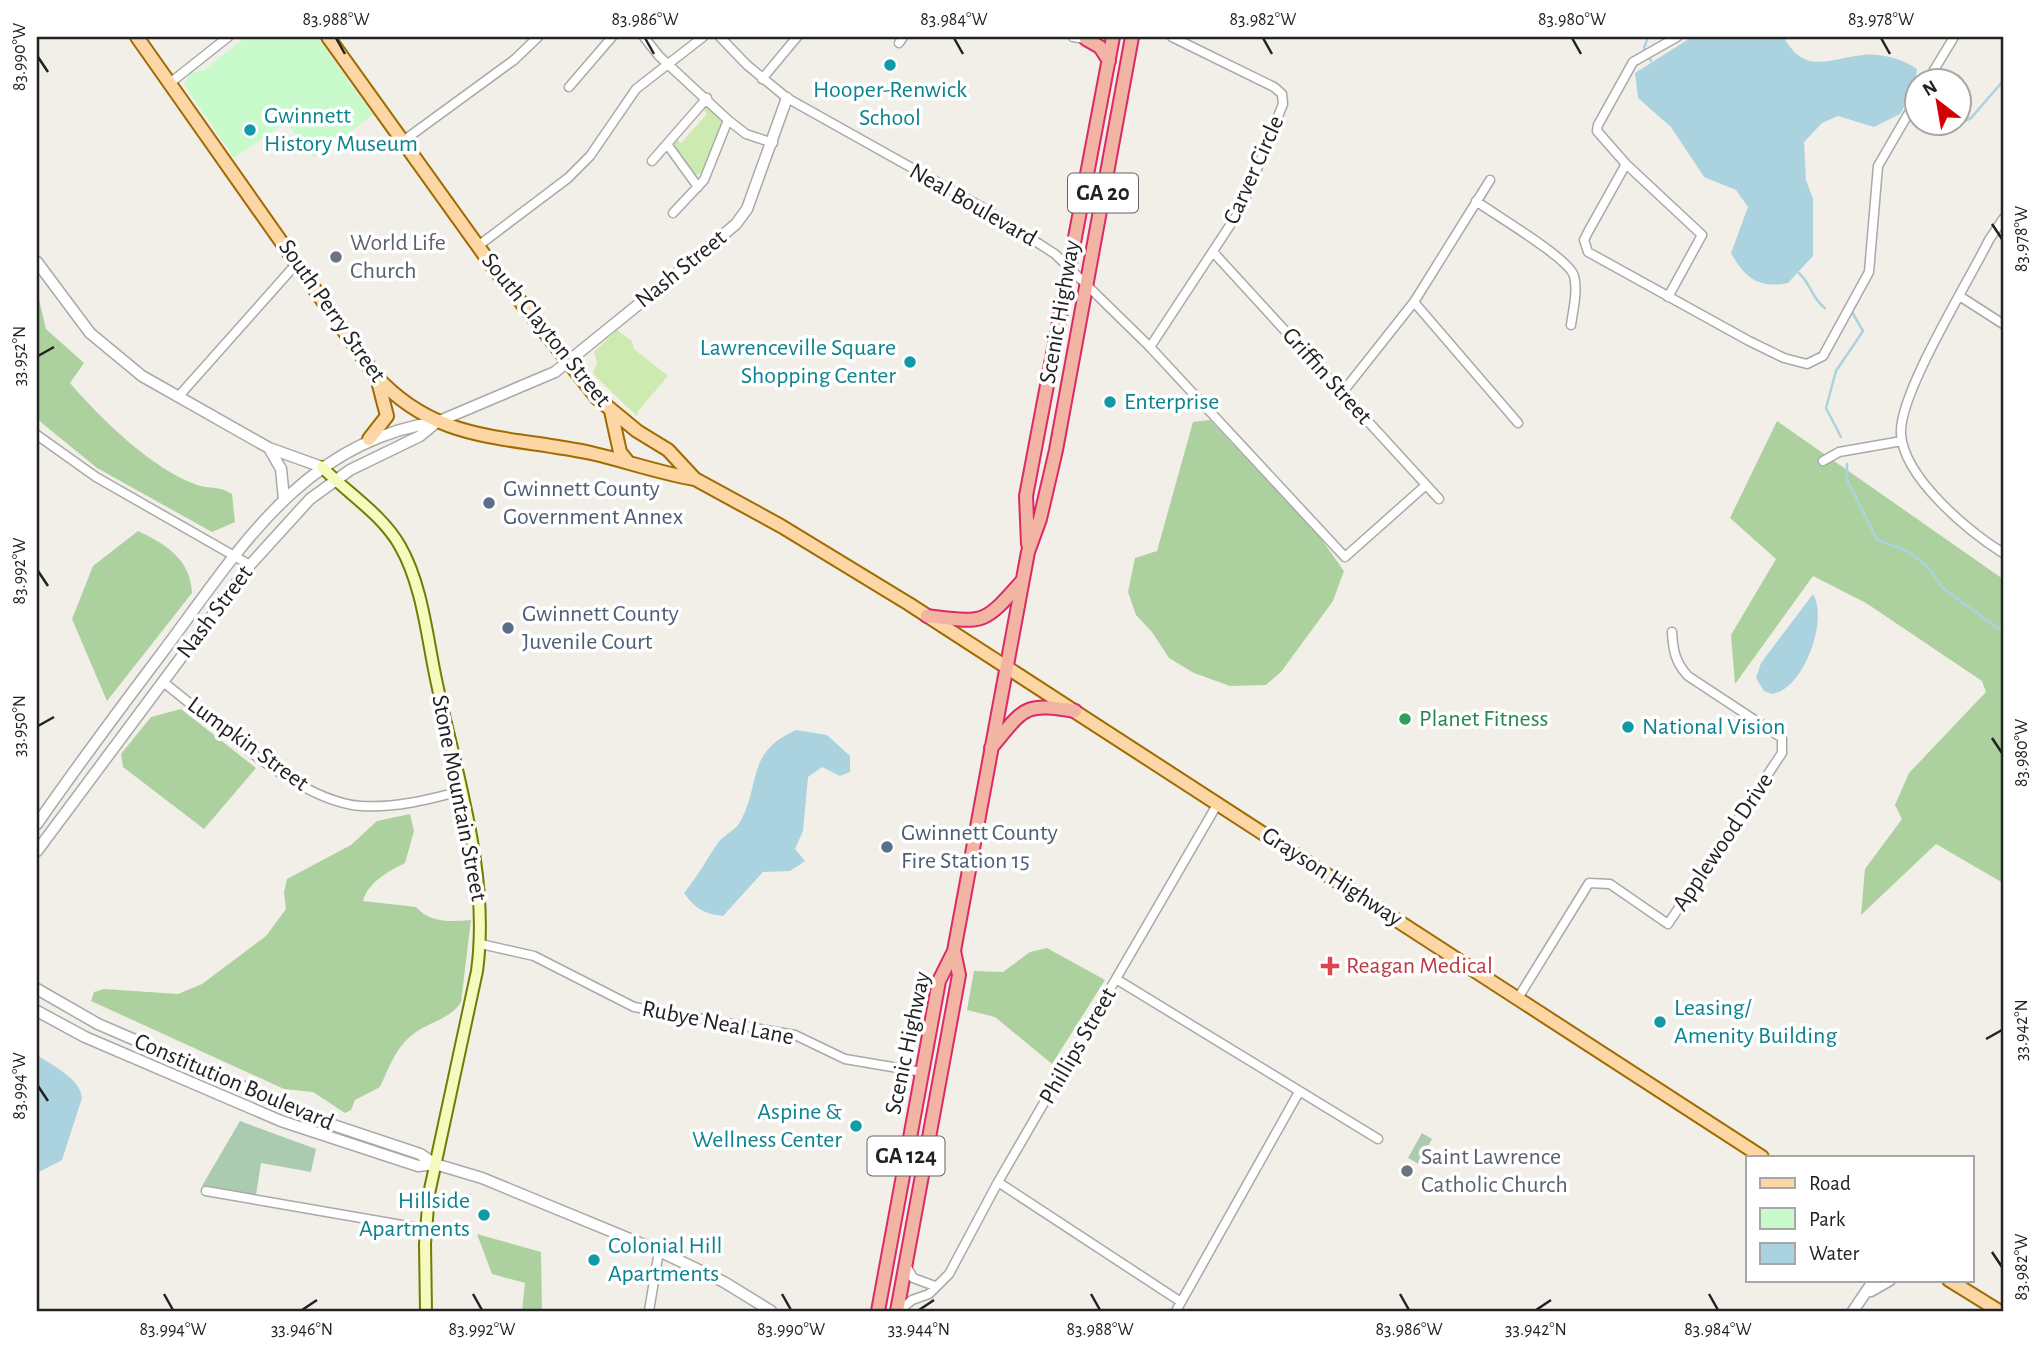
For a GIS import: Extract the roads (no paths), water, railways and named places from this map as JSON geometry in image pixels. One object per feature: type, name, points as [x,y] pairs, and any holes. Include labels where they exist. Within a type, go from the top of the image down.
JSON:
[{"type":"highway","name":"Scenic Highway","points":[[1028,552],[1026,496],[1113,37]]},
{"type":"highway","name":"Scenic Highway","points":[[878,1311],[939,981],[954,951],[1028,552],[1051,473],[1132,37]]},
{"type":"highway","points":[[1090,38],[1100,47],[1108,61]]},
{"type":"highway","points":[[927,616],[972,622],[983,619],[996,612],[1023,581]]},
{"type":"highway","points":[[989,751],[1027,710],[1041,705],[1075,711]]},
{"type":"highway","name":"Scenic Highway","points":[[898,1311],[959,975],[954,951]]},
{"type":"highway","points":[[922,1073],[940,1076]]},
{"type":"main road","name":"South Perry Street","points":[[136,37],[375,375],[410,409],[457,430],[629,462],[659,473],[695,479]]},
{"type":"main road","name":"South Clayton Street","points":[[328,37],[478,246],[567,363],[611,411],[668,450],[695,479],[803,539],[1006,667]]},
{"type":"main road","points":[[369,439],[387,416],[385,400],[375,375]]},
{"type":"main road","points":[[611,411],[620,452],[629,462]]},
{"type":"main road","name":"Stone Mountain Street","points":[[322,467],[388,529],[407,558],[461,791],[479,892],[481,944],[435,1164],[425,1229],[426,1311]]},
{"type":"main road","name":"Grayson Highway","points":[[1006,667],[1760,1156]]},
{"type":"main road","points":[[1950,1282],[1999,1311]]},
{"type":"street","points":[[170,83],[228,37]]},
{"type":"street","points":[[403,141],[514,60],[537,37]]},
{"type":"street","points":[[569,87],[611,37]]},
{"type":"street","points":[[644,37],[667,63],[746,134],[773,142]]},
{"type":"street","points":[[478,246],[581,165],[636,89],[703,37]]},
{"type":"street","name":"Neal Boulevard","points":[[720,37],[762,79],[787,98],[1035,239],[1150,347],[1345,557],[1426,485]]},
{"type":"street","points":[[762,79],[797,37]]},
{"type":"street","points":[[1073,37],[1090,38]]},
{"type":"street","name":"Carver Circle","points":[[1150,347],[1214,253],[1250,187],[1283,104],[1282,93],[1172,37]]},
{"type":"street","points":[[1668,297],[1702,235],[1600,137],[1598,125],[1633,62],[1677,37]]},
{"type":"street","points":[[1936,66],[1954,37]]},
{"type":"street","points":[[652,161],[707,98]]},
{"type":"street","name":"Nash Street","points":[[37,824],[85,754],[234,556],[284,499],[322,467],[369,439],[405,427],[437,422],[526,386],[567,363],[736,224],[753,196],[787,98]]},
{"type":"street","points":[[673,213],[707,175],[729,120]]},
{"type":"street","points":[[1626,164],[1588,232],[1585,247],[1594,256],[1668,297],[1784,358],[1807,364],[1823,356],[1869,272],[1878,166],[1904,120]]},
{"type":"street","points":[[667,144],[698,187]]},
{"type":"street","points":[[1342,393],[1414,302],[1490,180]]},
{"type":"street","points":[[1476,201],[1535,243],[1558,254],[1569,265],[1576,285],[1571,325]]},
{"type":"street","points":[[2003,219],[1908,396],[1901,431],[1907,456],[1930,491],[1984,541],[2003,553]]},
{"type":"street","name":"Griffin Street","points":[[1214,253],[1439,499]]},
{"type":"street","points":[[37,262],[71,310],[100,344],[142,376],[269,448],[322,467]]},
{"type":"street","points":[[177,397],[297,263]]},
{"type":"street","points":[[1961,297],[2003,324]]},
{"type":"street","points":[[1414,302],[1518,423]]},
{"type":"street","name":"Nash Street","points":[[37,851],[250,565],[293,516],[335,480],[366,460],[420,436],[437,422]]},
{"type":"street","points":[[37,435],[96,477],[250,565]]},
{"type":"street","points":[[1823,461],[1839,452],[1902,441]]},
{"type":"street","points":[[269,448],[283,476],[284,499]]},
{"type":"street","name":"Applewood Drive","points":[[1518,998],[1589,883],[1610,884],[1668,923],[1782,753],[1782,738],[1688,676],[1679,666],[1673,650],[1672,632]]},
{"type":"street","name":"Lumpkin Street","points":[[163,682],[289,778],[338,802],[359,806],[406,805],[461,791]]},
{"type":"street","name":"Phillips Street","points":[[898,1311],[912,1300],[929,1294],[949,1274],[998,1182],[1218,803]]},
{"type":"street","name":"Rubye Neal Lane","points":[[481,944],[534,956],[634,1007],[795,1035],[845,1059],[922,1073]]},
{"type":"street","points":[[1116,979],[1378,1139]]},
{"type":"street","name":"Constitution Boulevard","points":[[37,989],[98,1024],[327,1123],[421,1154],[435,1164],[498,1184],[659,1251],[724,1282],[771,1311]]},
{"type":"street","name":"Constitution Boulevard","points":[[37,1011],[85,1038],[281,1121],[418,1166],[435,1164]]},
{"type":"street","points":[[1176,1311],[1300,1092]]},
{"type":"street","points":[[998,1182],[1181,1302]]},
{"type":"street","points":[[206,1191],[425,1229]]},
{"type":"street","points":[[649,1311],[659,1251]]},
{"type":"street","points":[[906,1264],[913,1278],[935,1286]]},
{"type":"street","points":[[1853,1311],[1873,1282]]},
{"type":"street","points":[[1860,1301],[1882,1282]]},
{"type":"water","points":[[1692,37],[1784,37],[1800,57],[1809,61],[1877,55],[1912,66],[1904,66],[1904,107],[1900,114],[1874,127],[1838,116],[1822,123],[1804,142],[1806,180],[1813,199],[1813,256],[1788,283],[1778,284],[1754,280],[1731,253],[1748,207],[1736,190],[1704,177],[1671,127],[1638,98],[1635,73]]},
{"type":"water","points":[[1813,594],[1818,620],[1810,652],[1803,667],[1783,690],[1772,694],[1764,691],[1756,678],[1761,663]]},
{"type":"water","points":[[796,730],[827,735],[850,756],[850,772],[840,776],[822,767],[808,777],[803,831],[795,849],[805,861],[790,871],[763,872],[723,916],[701,910],[684,893],[717,844],[740,822],[747,808],[757,770],[769,748]]},
{"type":"water","points":[[37,1055],[71,1079],[82,1098],[62,1160],[37,1173]]},
{"type":"waterway","points":[[1648,37],[1644,48],[1651,61]]},
{"type":"waterway","points":[[1974,115],[2003,81]]},
{"type":"waterway","points":[[1799,273],[1825,308]]},
{"type":"waterway","points":[[1841,437],[1826,408],[1836,371],[1863,331],[1852,312]]},
{"type":"waterway","points":[[1847,464],[1847,480],[1877,540],[1907,551],[1927,566],[1944,589],[2003,632]]},
{"type":"place","name":"Hooper-Renwick School","points":[[890,65]]},
{"type":"place","name":"Gwinnett History Museum","points":[[250,130]]},
{"type":"place","name":"World Life Church","points":[[336,257]]},
{"type":"place","name":"Lawrenceville Square Shopping Center","points":[[910,362]]},
{"type":"place","name":"Enterprise","points":[[1110,402]]},
{"type":"place","name":"Gwinnett County Government Annex","points":[[489,503]]},
{"type":"place","name":"Gwinnett County Juvenile Court","points":[[508,628]]},
{"type":"place","name":"Planet Fitness","points":[[1405,719]]},
{"type":"place","name":"National Vision","points":[[1628,727]]},
{"type":"place","name":"Gwinnett County Fire Station 15","points":[[887,847]]},
{"type":"place","name":"Reagan Medical","points":[[1330,966]]},
{"type":"place","name":"Leasing/ Amenity Building","points":[[1660,1022]]},
{"type":"place","name":"Aspine & Wellness Center","points":[[856,1126]]},
{"type":"place","name":"Saint Lawrence Catholic Church","points":[[1407,1171]]},
{"type":"place","name":"Hillside Apartments","points":[[484,1215]]},
{"type":"place","name":"Colonial Hill Apartments","points":[[594,1260]]}]
